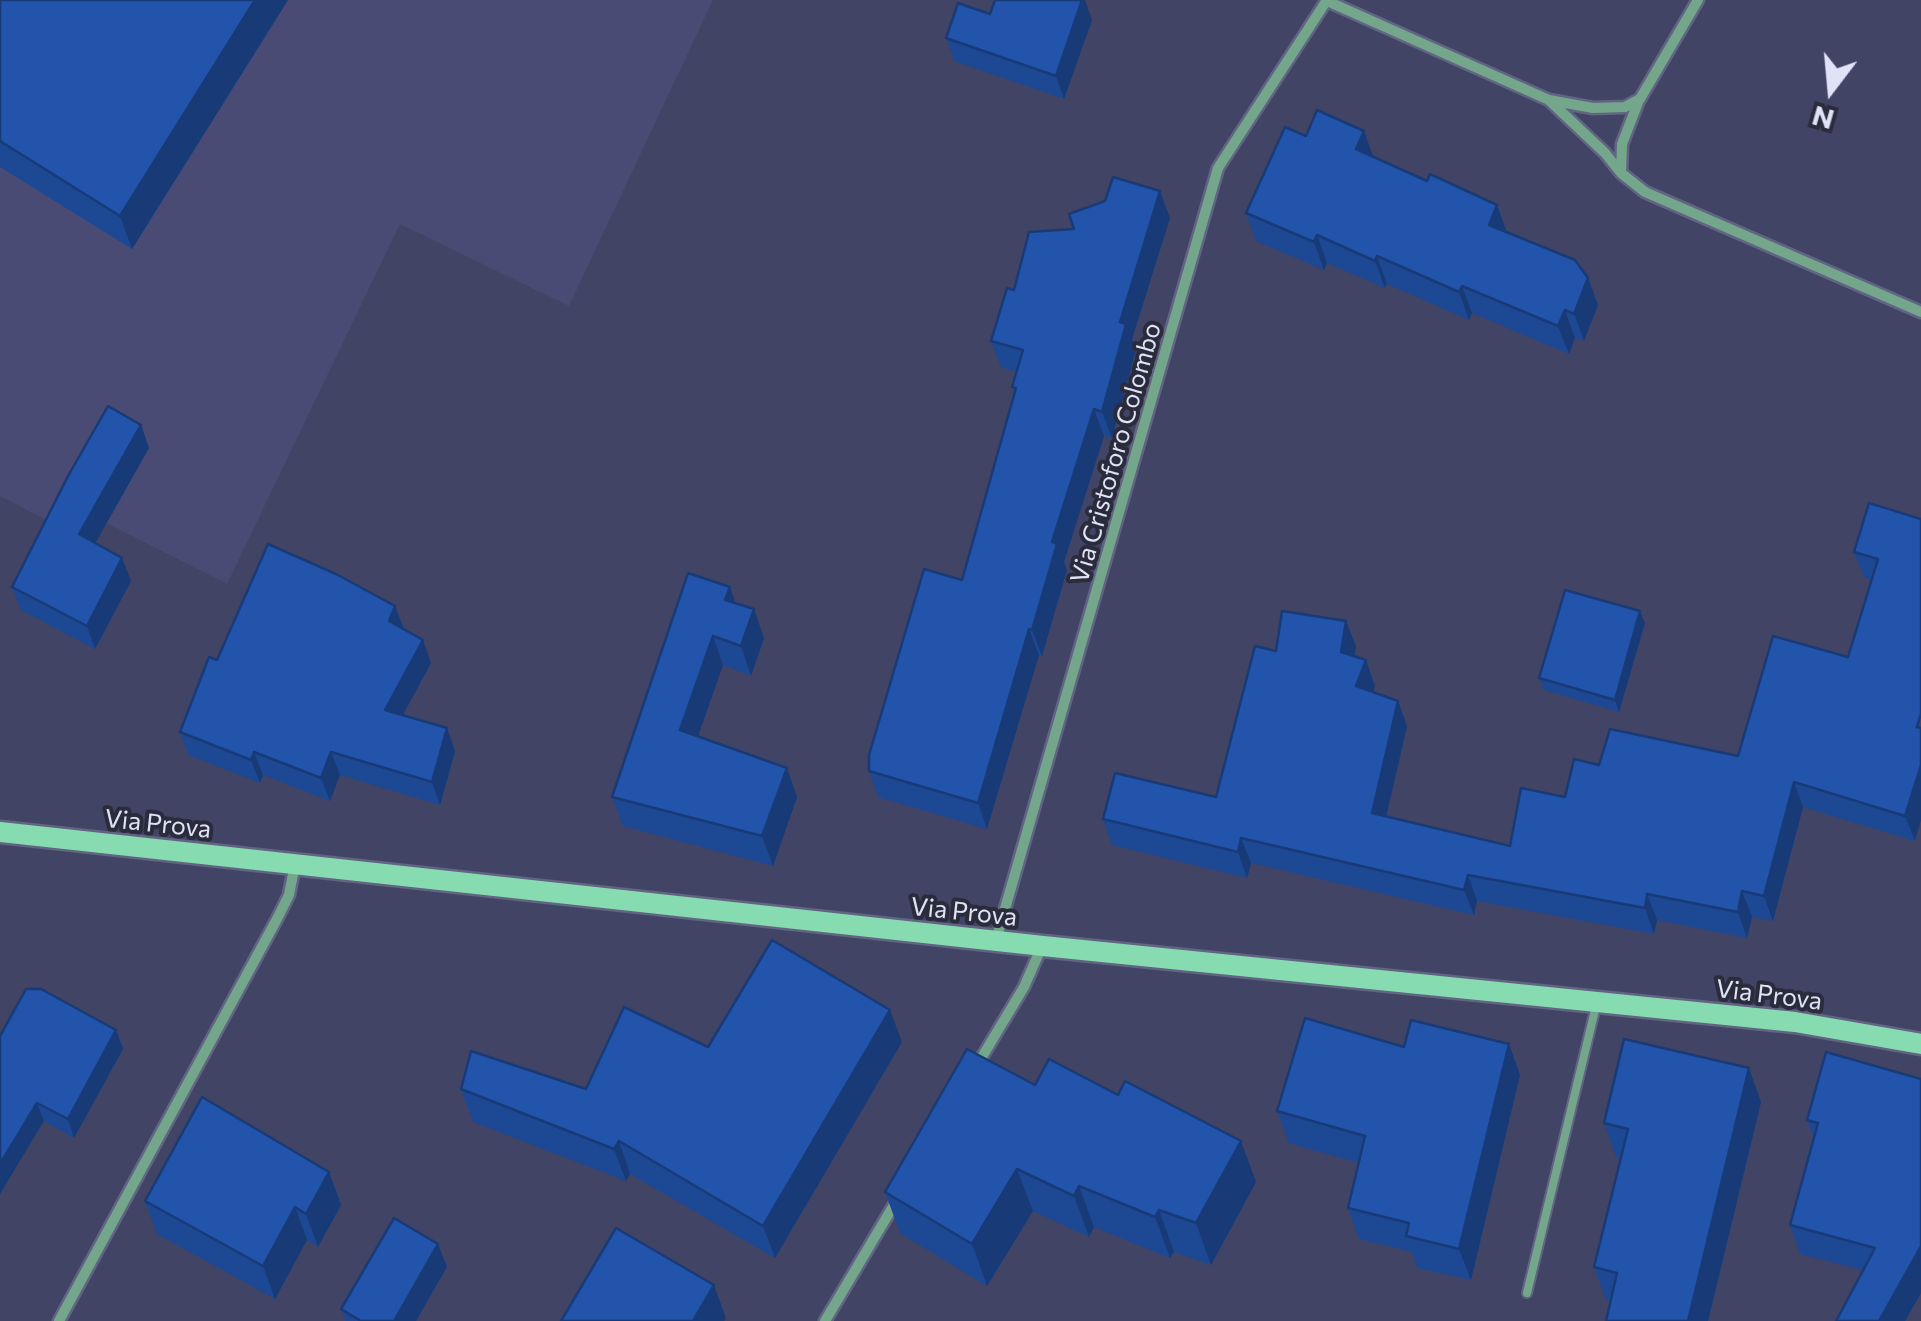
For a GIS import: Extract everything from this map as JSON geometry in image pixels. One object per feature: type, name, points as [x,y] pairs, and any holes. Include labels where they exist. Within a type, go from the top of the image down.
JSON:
[{"type":"main road","name":"Via Prova","points":[[0,832],[1042,946],[1795,1022],[1921,1044]]},
{"type":"street","points":[[1327,0],[1549,100],[1592,108],[1625,107],[1640,99]]},
{"type":"street","name":"Via Cristoforo Colombo","points":[[996,940],[1218,168],[1327,0]]},
{"type":"street","points":[[1621,173],[1622,144],[1640,99],[1698,0]]},
{"type":"street","points":[[1549,100],[1621,173],[1646,192],[1921,312]]},
{"type":"street","points":[[59,1321],[277,919],[289,895],[296,864]]},
{"type":"street","points":[[974,1070],[1024,987],[1042,946]]},
{"type":"street","points":[[825,1321],[904,1187]]},
{"type":"lane","points":[[1526,1293],[1597,1001]]},
{"type":"shaded area","points":[[0,0],[713,0],[569,306],[400,224],[227,584],[67,503],[54,524],[0,496]]},
{"type":"building","points":[[0,0],[255,0],[120,216],[0,141]]},
{"type":"building","points":[[995,0],[1082,0],[1056,76],[946,38],[958,3],[990,14]]},
{"type":"building","points":[[1317,110],[1364,131],[1356,149],[1427,181],[1430,174],[1497,205],[1489,225],[1575,260],[1588,278],[1574,314],[1565,310],[1558,326],[1462,286],[1459,292],[1377,256],[1375,261],[1317,235],[1314,242],[1246,213],[1285,127],[1306,136]]},
{"type":"building","points":[[1113,177],[1160,191],[1120,322],[1126,324],[1102,412],[1094,409],[978,803],[869,771],[869,755],[924,569],[962,580],[1016,388],[1012,387],[1023,350],[991,341],[1007,288],[1014,290],[1029,232],[1074,229],[1069,214],[1105,201]]},
{"type":"building","points":[[108,406],[141,425],[79,534],[122,558],[87,626],[12,587]]},
{"type":"building","points":[[1869,503],[1921,519],[1921,713],[1917,727],[1921,728],[1921,765],[1905,816],[1794,782],[1764,896],[1742,891],[1738,912],[1647,894],[1645,908],[1468,875],[1464,890],[1241,838],[1238,852],[1103,819],[1115,773],[1216,797],[1255,646],[1276,651],[1282,611],[1346,621],[1341,652],[1366,660],[1356,686],[1398,701],[1372,813],[1510,846],[1521,788],[1565,797],[1574,759],[1599,765],[1610,729],[1738,756],[1773,636],[1848,657],[1878,559],[1854,552]]},
{"type":"building","points":[[268,544],[395,606],[389,621],[423,640],[385,710],[447,728],[432,782],[331,752],[321,778],[254,752],[251,760],[180,732],[209,657],[217,660]]},
{"type":"building","points":[[688,573],[730,587],[725,600],[754,609],[741,646],[713,636],[680,730],[787,768],[762,836],[612,797]]},
{"type":"building","points":[[1565,590],[1640,611],[1615,700],[1539,678]]},
{"type":"building","points":[[772,940],[890,1010],[763,1226],[619,1141],[614,1149],[461,1089],[471,1051],[586,1089],[624,1007],[708,1047]]},
{"type":"building","points":[[26,989],[41,989],[116,1030],[68,1119],[37,1103],[0,1164],[0,1036]]},
{"type":"building","points":[[1305,1018],[1404,1047],[1411,1020],[1509,1044],[1459,1249],[1406,1236],[1409,1223],[1348,1208],[1365,1136],[1277,1111]]},
{"type":"building","points":[[1624,1039],[1749,1068],[1688,1321],[1606,1321],[1617,1273],[1594,1267],[1628,1129],[1604,1123]]},
{"type":"building","points":[[967,1049],[1035,1085],[1049,1059],[1118,1095],[1125,1081],[1241,1141],[1196,1223],[1159,1210],[1155,1217],[1079,1186],[1074,1196],[1017,1169],[972,1244],[885,1192]]},
{"type":"building","points":[[1826,1052],[1921,1079],[1921,1246],[1879,1321],[1836,1321],[1875,1248],[1790,1225],[1818,1123],[1807,1120]]},
{"type":"building","points":[[202,1097],[329,1172],[306,1214],[295,1207],[263,1266],[145,1201]]},
{"type":"building","points":[[394,1218],[438,1244],[394,1321],[361,1321],[341,1309]]},
{"type":"building","points":[[616,1228],[714,1285],[693,1321],[561,1321]]}]
